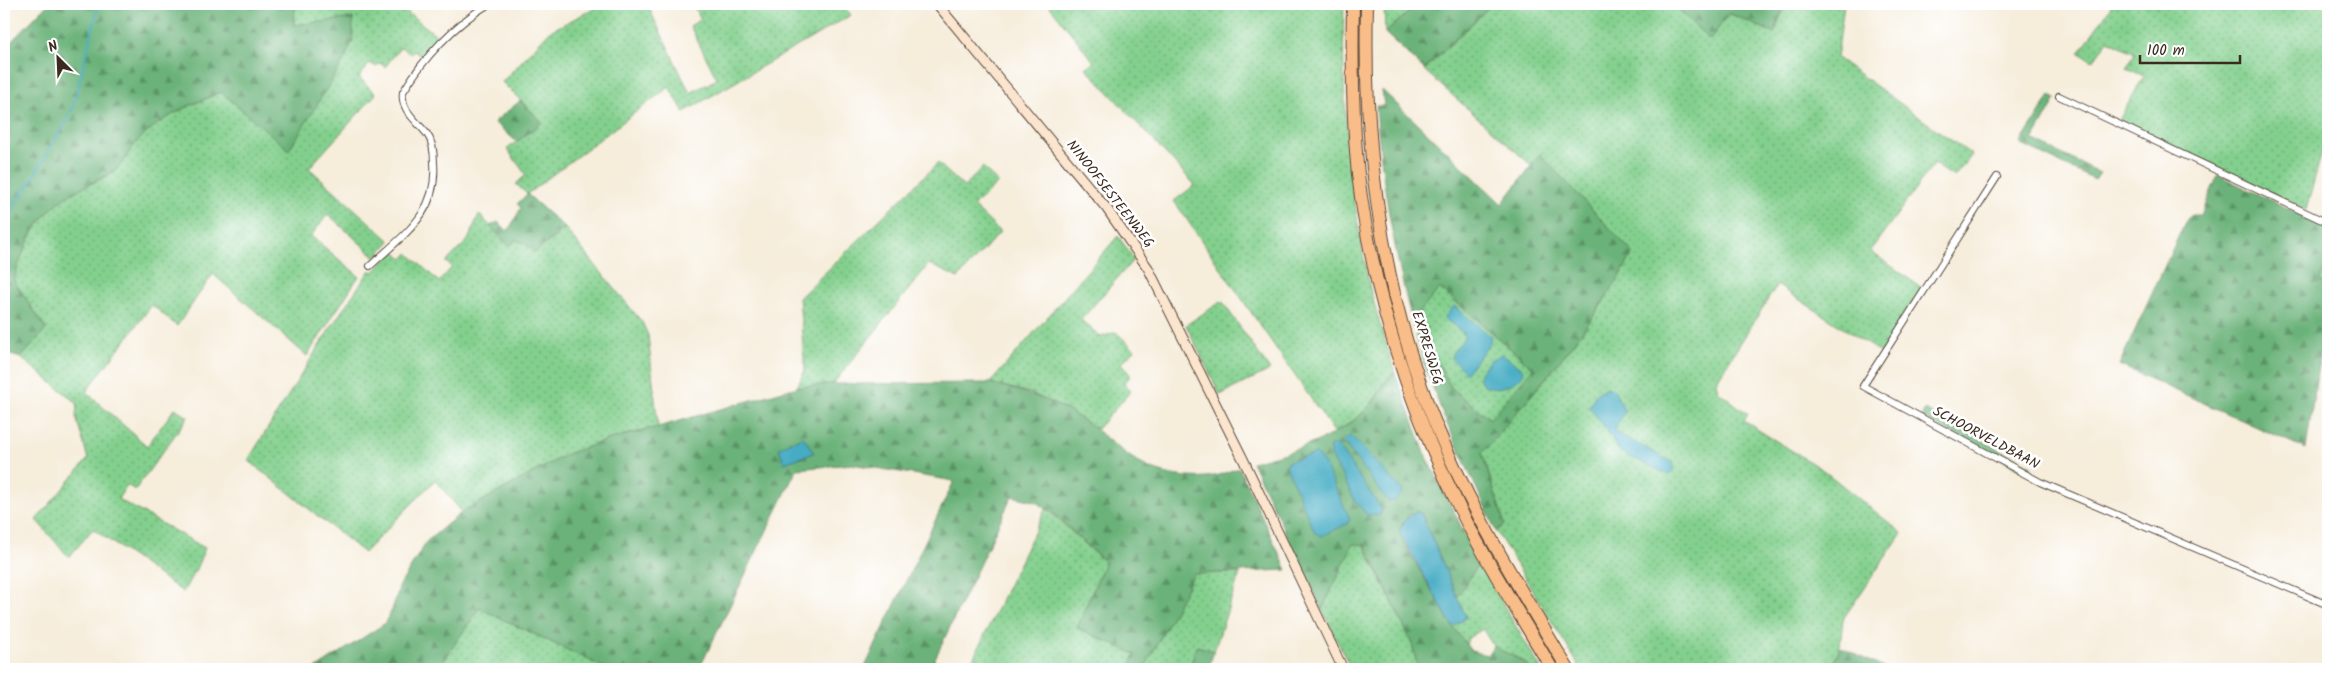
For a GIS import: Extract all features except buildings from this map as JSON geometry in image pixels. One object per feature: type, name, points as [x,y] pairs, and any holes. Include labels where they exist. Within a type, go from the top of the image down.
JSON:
[{"type":"highway","points":[[1353,4],[1353,84],[1358,174],[1374,266],[1385,312],[1412,398],[1426,435],[1460,509],[1497,579],[1552,669]]},
{"type":"highway","name":"EXPRESWEG","points":[[1367,4],[1366,83],[1372,172],[1388,261],[1401,318],[1438,429],[1490,537],[1568,669]]},
{"type":"street","points":[[370,266],[417,221],[433,196],[435,179],[431,139],[406,109],[403,92],[426,61],[458,26],[490,4]]},
{"type":"street","name":"NINOOFSESTEENWEG","points":[[937,4],[1132,242],[1162,295],[1279,532],[1343,669]]},
{"type":"street","points":[[2059,96],[2328,223]]},
{"type":"street","name":"SCHOORVELDBAAN","points":[[1997,177],[1863,386],[2040,482],[2328,605]]},
{"type":"green space","points":[[48,4],[295,4],[294,25],[353,18],[353,40],[343,62],[289,150],[221,92],[177,112],[157,124],[136,143],[115,170],[71,194],[50,210],[41,220],[27,243],[14,281],[46,329],[21,358],[4,353],[4,49]]},
{"type":"green space","points":[[295,4],[397,4],[441,39],[423,58],[414,51],[411,54],[401,47],[385,67],[380,63],[376,67],[370,63],[359,77],[376,94],[309,168],[390,241],[375,257],[328,214],[311,236],[359,276],[307,356],[213,274],[177,326],[152,305],[86,392],[147,446],[175,408],[188,417],[135,490],[127,485],[118,499],[205,548],[183,592],[93,529],[69,557],[36,520],[88,459],[76,417],[77,403],[21,358],[46,329],[14,281],[17,268],[33,232],[49,211],[70,194],[117,169],[134,144],[146,133],[166,118],[188,107],[222,92],[289,150],[353,19],[294,25]]},
{"type":"green space","points":[[603,4],[647,4],[690,93],[717,79],[690,26],[701,19],[692,4],[834,4],[838,9],[843,5],[851,15],[684,112],[669,87],[527,194],[516,184],[526,175],[507,149],[542,122],[502,82],[550,31]]},
{"type":"green space","points":[[1048,4],[1344,4],[1344,76],[1352,185],[1371,292],[1395,373],[1384,384],[1369,407],[1357,418],[1334,432],[1174,201],[1195,185],[1086,68],[1094,62]]},
{"type":"green space","points":[[1384,4],[1418,4],[1385,33]]},
{"type":"green space","points":[[1418,4],[1492,4],[1424,69],[1385,33]]},
{"type":"green space","points":[[1492,4],[1673,4],[1710,40],[1728,13],[1774,33],[1785,4],[1844,4],[1837,58],[1972,155],[1954,177],[1934,164],[1870,251],[1922,288],[1881,353],[1777,285],[1716,382],[1718,391],[1748,414],[1744,421],[1823,470],[1902,533],[1843,619],[1840,647],[1832,669],[1581,669],[1496,531],[1505,525],[1482,453],[1543,382],[1582,332],[1600,307],[1633,253],[1540,154],[1532,166],[1424,70]]},
{"type":"green space","points":[[1673,4],[1785,4],[1774,33],[1729,13],[1710,40]]},
{"type":"green space","points":[[2113,4],[2328,4],[2328,130],[2306,210],[2119,120],[2144,76],[2126,68],[2135,53],[2108,40],[2093,61],[2079,53]]},
{"type":"green space","points":[[1382,90],[1502,204],[1540,154],[1633,253],[1582,332],[1482,453],[1505,525],[1496,531],[1444,417],[1424,364],[1435,357],[1452,389],[1490,419],[1533,368],[1440,288],[1412,321],[1399,268],[1381,161],[1376,106],[1384,106]]},
{"type":"green space","points":[[2050,96],[2056,99],[2033,140],[2100,173],[2095,180],[2020,144]]},
{"type":"green space","points":[[520,101],[542,122],[517,142],[494,122]]},
{"type":"green space","points":[[938,163],[964,187],[983,167],[998,183],[973,206],[1000,232],[958,278],[929,264],[833,384],[797,387],[805,370],[799,298]]},
{"type":"green space","points":[[2218,175],[2328,228],[2328,261],[2320,281],[2328,287],[2328,326],[2324,326],[2306,449],[2119,365],[2186,220],[2192,215],[2201,215]]},
{"type":"green space","points":[[527,194],[565,228],[535,253],[526,244],[516,240],[509,246],[490,226],[498,222],[508,231],[521,208],[517,204]]},
{"type":"green space","points":[[479,214],[509,246],[516,240],[526,244],[535,253],[565,228],[642,322],[648,335],[658,427],[613,438],[567,454],[462,512],[435,480],[364,553],[248,460],[329,330],[370,270],[373,272],[395,251],[403,259],[408,253],[439,282],[452,267],[446,262],[468,240]]},
{"type":"green space","points":[[1118,236],[1134,259],[1081,320],[1101,337],[1116,332],[1135,350],[1121,363],[1131,376],[1124,383],[1131,391],[1097,429],[1069,412],[1031,393],[990,383]]},
{"type":"green space","points":[[2328,261],[2328,287],[2319,282]]},
{"type":"green space","points":[[1439,288],[1534,368],[1490,419],[1452,389],[1435,358],[1424,364],[1412,321]]},
{"type":"green space","points":[[1222,301],[1270,370],[1220,395],[1186,325]]},
{"type":"green space","points":[[1395,373],[1425,453],[1479,563],[1457,597],[1421,513],[1410,514],[1400,527],[1403,542],[1453,627],[1471,651],[1487,655],[1494,646],[1519,660],[1530,669],[1515,669],[1496,663],[1493,669],[1418,669],[1412,643],[1365,545],[1353,544],[1322,610],[1252,462],[1299,449],[1342,428],[1368,408],[1390,376]]},
{"type":"green space","points":[[990,383],[1030,394],[1069,411],[1088,423],[1131,457],[1156,471],[1176,476],[1205,477],[1239,468],[1287,570],[1194,574],[1144,669],[1129,669],[1135,654],[1077,628],[1105,562],[1051,511],[1034,501],[1012,496],[930,669],[864,669],[954,481],[852,464],[797,469],[699,669],[608,669],[479,608],[438,669],[429,667],[428,669],[315,669],[384,624],[392,610],[400,585],[426,542],[462,512],[567,454],[613,438],[797,387],[833,384]]},
{"type":"green space","points":[[1925,410],[2031,466],[2028,473],[1921,417]]},
{"type":"green space","points":[[1046,508],[1105,562],[1077,628],[1135,654],[1129,669],[968,669]]},
{"type":"green space","points":[[1353,544],[1364,545],[1412,643],[1418,669],[1351,669],[1322,610]]},
{"type":"green space","points":[[1479,563],[1541,669],[1530,669],[1524,661],[1498,649],[1483,629],[1468,638],[1466,645],[1453,627],[1466,617],[1457,597]]},
{"type":"green space","points":[[1240,573],[1214,651],[1197,646],[1189,669],[1144,669],[1194,574]]},
{"type":"green space","points":[[479,608],[608,669],[438,669]]},
{"type":"green space","points":[[1197,646],[1214,651],[1208,669],[1189,669]]},
{"type":"green space","points":[[1840,647],[1886,669],[1832,669]]},
{"type":"water","points":[[1454,306],[1491,336],[1489,345],[1466,373],[1451,358],[1464,337],[1462,332],[1444,318]]},
{"type":"water","points":[[1502,354],[1524,370],[1522,376],[1508,385],[1500,387],[1485,385],[1480,380],[1480,373],[1490,360]]},
{"type":"water","points":[[1606,387],[1614,390],[1625,412],[1615,428],[1617,433],[1672,462],[1674,470],[1669,475],[1620,452],[1607,430],[1589,407],[1596,394]]},
{"type":"water","points":[[1351,436],[1403,491],[1395,501],[1388,501],[1344,443],[1344,439]]},
{"type":"water","points":[[802,437],[814,453],[784,463],[779,448]]},
{"type":"water","points":[[1338,446],[1382,510],[1380,515],[1367,515],[1355,501],[1331,455],[1329,447]]},
{"type":"water","points":[[1316,454],[1325,465],[1350,519],[1347,524],[1322,536],[1315,533],[1286,466],[1289,461]]},
{"type":"water","points":[[1416,511],[1421,513],[1466,617],[1453,627],[1399,532],[1405,520]]},
{"type":"waterway","points":[[4,221],[32,179],[72,111],[99,4]]},
{"type":"waterway","points":[[4,255],[9,268],[4,277]]}]
